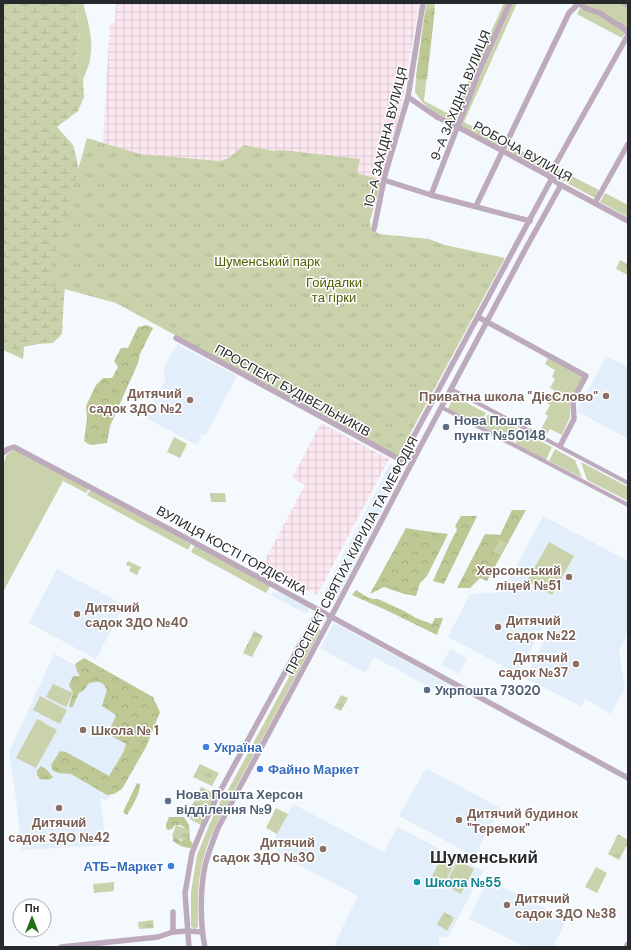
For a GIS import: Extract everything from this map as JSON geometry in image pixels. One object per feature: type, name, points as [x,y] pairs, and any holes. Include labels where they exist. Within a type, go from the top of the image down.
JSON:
[{"type":"street","name":"10-А ЗАХІДНА ВУЛИЦЯ","points":[[374,229],[384,180],[408,97],[423,3]]},
{"type":"street","name":"9-А ЗАХІДНА ВУЛИЦЯ","points":[[431,195],[478,74],[510,3]]},
{"type":"street","points":[[476,206],[504,151],[569,13],[579,3],[585,8],[600,12],[613,22],[622,26],[628,34],[478,317],[586,376],[573,400],[574,419],[560,446]]},
{"type":"street","points":[[624,3],[628,5]]},
{"type":"street","name":"РОБОЧА ВУЛИЦЯ","points":[[408,97],[437,117],[504,151],[551,177],[561,185],[628,221]]},
{"type":"street","points":[[595,203],[628,144]]},
{"type":"street","points":[[384,180],[431,195],[530,221]]},
{"type":"street","name":"ПРОСПЕКТ СВЯТИХ КИРИЛА ТА МЕФОДІЯ","points":[[205,947],[202,932],[202,889],[205,868],[218,828],[441,407],[561,185]]},
{"type":"street","name":"ПРОСПЕКТ БУДІВЕЛЬНИКІВ","points":[[176,338],[401,460],[478,317]]},
{"type":"street","points":[[451,389],[628,483]]},
{"type":"street","points":[[441,407],[628,505]]},
{"type":"street","name":"ВУЛИЦЯ КОСТІ ГОРДІЄНКА","points":[[3,453],[14,447],[174,531],[628,778]]},
{"type":"street","name":"ПРОСПЕКТ СВЯТИХ КИРИЛА ТА МЕФОДІЯ","points":[[189,947],[185,893],[192,853],[202,826],[319,610]]},
{"type":"street","points":[[173,912],[174,932]]},
{"type":"street","points":[[61,947],[158,937],[174,932],[202,932]]},
{"type":"shaded area","points":[[116,3],[419,3],[402,103],[382,180],[274,151],[244,145],[229,158],[220,161],[140,154],[103,143],[110,23],[115,23]]},
{"type":"shaded area","name":"Дитячий садок ЗДО №2","points":[[177,344],[237,376],[206,435],[202,435],[197,445],[146,418],[165,381],[164,368]]},
{"type":"shaded area","name":"Приватна школа \"ДієСлово\"","points":[[606,356],[628,367],[628,439],[577,411]]},
{"type":"shaded area","points":[[321,423],[389,459],[317,595],[262,566],[305,485],[292,478]]},
{"type":"shaded area","points":[[390,464],[403,470],[336,599],[324,593]]},
{"type":"shaded area","points":[[543,516],[628,561],[628,634],[619,651],[625,688],[611,714],[585,699],[581,706],[525,678],[554,620],[548,617],[518,674],[448,637],[470,594],[502,592]]},
{"type":"shaded area","name":"Дитячий садок ЗДО №40","points":[[57,569],[124,605],[96,659],[29,623]]},
{"type":"shaded area","points":[[278,591],[310,608],[306,614],[271,595],[273,592],[276,594]]},
{"type":"shaded area","points":[[334,623],[455,688],[450,698],[374,657],[365,673],[320,648]]},
{"type":"shaded area","points":[[450,649],[467,658],[459,674],[442,665]]},
{"type":"shaded area","name":"Школа № 1","points":[[54,654],[159,709],[107,801],[100,798],[106,845],[22,850],[9,752]]},
{"type":"shaded area","points":[[426,768],[500,808],[474,856],[399,816]]},
{"type":"shaded area","points":[[293,804],[384,852],[397,827],[483,871],[448,937],[439,936],[439,947],[334,947],[358,896],[276,853],[283,841],[275,837]]},
{"type":"shaded area","name":"Дитячий садок ЗДО №38","points":[[486,884],[498,890],[500,886],[567,919],[553,947],[525,947],[469,919]]},
{"type":"green space","points":[[3,3],[74,3],[80,31],[76,52],[78,72],[83,80],[84,97],[78,111],[57,127],[73,145],[80,181],[67,268],[62,334],[53,343],[24,347],[23,359],[3,350]]},
{"type":"green space","points":[[74,3],[83,3],[91,38],[90,59],[83,80],[78,72],[76,52],[80,31]]},
{"type":"green space","points":[[426,3],[435,3],[424,101],[453,116],[504,3],[508,3],[454,123],[434,112],[422,102],[415,92]]},
{"type":"green space","points":[[513,3],[517,3],[464,122],[504,143],[501,148],[461,126],[460,122]]},
{"type":"green space","points":[[582,3],[622,3],[628,6],[628,31],[586,7]]},
{"type":"green space","points":[[435,8],[427,79],[419,80],[416,77],[425,14],[429,9]]},
{"type":"green space","points":[[580,8],[592,11],[611,20],[625,33],[622,38],[577,14]]},
{"type":"green space","name":"Шуменський парк","points":[[87,138],[140,154],[220,161],[229,158],[244,145],[274,151],[282,150],[360,159],[357,173],[382,180],[370,221],[371,228],[379,234],[429,239],[445,245],[505,258],[398,456],[116,303],[46,284]]},
{"type":"green space","points":[[510,145],[552,167],[549,172],[507,151]]},
{"type":"green space","points":[[558,169],[599,190],[595,198],[554,176]]},
{"type":"green space","points":[[605,193],[628,205],[628,217],[600,202]]},
{"type":"green space","points":[[620,260],[628,264],[628,275],[616,269]]},
{"type":"green space","points":[[147,325],[153,328],[140,354],[138,363],[110,426],[107,443],[90,445],[84,441],[87,418],[86,406],[96,385],[103,378],[112,378],[118,367],[114,361],[121,348],[128,348],[138,327]]},
{"type":"green space","points":[[548,358],[583,377],[570,401],[570,417],[562,435],[550,429],[547,434],[540,431],[548,416],[545,414],[550,405],[547,403],[554,390],[550,388],[555,379],[552,377],[555,370],[545,364]]},
{"type":"green space","points":[[454,396],[486,413],[479,425],[448,409]]},
{"type":"green space","points":[[488,414],[520,430],[513,442],[482,426]]},
{"type":"green space","points":[[522,432],[552,447],[546,460],[515,444]]},
{"type":"green space","points":[[174,437],[187,444],[180,458],[167,452]]},
{"type":"green space","points":[[555,449],[575,460],[582,478],[549,461]]},
{"type":"green space","points":[[13,450],[18,451],[89,488],[86,493],[63,481],[3,592],[3,466],[7,455]]},
{"type":"green space","points":[[581,462],[628,487],[628,501],[587,480]]},
{"type":"green space","points":[[91,489],[191,544],[188,550],[87,495]]},
{"type":"green space","points":[[210,493],[225,493],[226,502],[211,502]]},
{"type":"green space","points":[[512,510],[526,510],[487,581],[480,578],[470,588],[457,588],[485,534],[500,535]]},
{"type":"green space","points":[[461,516],[477,516],[444,584],[433,581],[457,530],[455,526]]},
{"type":"green space","points":[[406,528],[448,534],[427,576],[420,583],[416,596],[404,594],[384,587],[370,594]]},
{"type":"green space","points":[[500,540],[507,543],[500,555],[493,552]]},
{"type":"green space","points":[[549,542],[574,556],[552,595],[527,581]]},
{"type":"green space","points":[[195,545],[270,586],[266,593],[191,552]]},
{"type":"green space","points":[[128,561],[141,567],[137,575],[129,571],[131,567],[126,565]]},
{"type":"green space","points":[[356,590],[367,597],[378,599],[416,618],[432,624],[435,618],[443,618],[437,635],[352,595]]},
{"type":"green space","points":[[316,627],[319,627],[320,631],[233,793],[228,790]]},
{"type":"green space","points":[[254,631],[263,636],[252,657],[243,653]]},
{"type":"green space","points":[[84,658],[153,697],[160,712],[146,747],[122,789],[114,794],[107,795],[71,774],[53,771],[51,765],[60,751],[66,752],[109,776],[123,753],[126,744],[108,734],[116,715],[102,706],[107,690],[101,683],[89,683],[84,690],[79,693],[72,708],[69,706],[73,693],[69,685],[73,676],[80,676],[75,664]]},
{"type":"green space","points":[[53,684],[73,693],[66,707],[46,697]]},
{"type":"green space","points":[[341,695],[348,698],[341,711],[334,708]]},
{"type":"green space","points":[[40,696],[67,710],[60,724],[33,710]]},
{"type":"green space","points":[[37,719],[57,730],[36,768],[16,758]]},
{"type":"green space","points":[[200,764],[219,773],[212,786],[193,777]]},
{"type":"green space","points":[[41,766],[53,777],[48,779],[40,779],[37,775],[37,771]]},
{"type":"green space","points":[[137,783],[140,784],[139,792],[127,815],[123,812]]},
{"type":"green space","points":[[201,787],[218,795],[203,826],[186,817]]},
{"type":"green space","points":[[225,792],[232,795],[222,813],[203,859],[199,883],[198,927],[195,929],[191,926],[191,892],[197,855]]},
{"type":"green space","points":[[276,808],[288,814],[277,834],[266,828]]},
{"type":"green space","points":[[169,817],[184,817],[189,825],[190,840],[193,844],[191,848],[181,846],[173,841],[173,834],[181,841],[186,839],[185,828],[181,825],[175,825],[172,829],[168,830],[166,828],[166,824]]},
{"type":"green space","points":[[176,825],[189,830],[185,841],[172,836]]},
{"type":"green space","points":[[618,834],[628,840],[628,843],[619,860],[608,854]]},
{"type":"green space","points":[[443,855],[456,861],[444,884],[431,878]]},
{"type":"green space","points":[[458,860],[474,869],[461,894],[445,885]]},
{"type":"green space","points":[[596,867],[607,873],[597,893],[585,887]]},
{"type":"green space","points":[[114,882],[114,891],[94,893],[93,884]]},
{"type":"green space","points":[[444,912],[454,918],[447,931],[437,924]]},
{"type":"green space","points":[[153,920],[154,928],[139,929],[138,922]]},
{"type":"place","name":"Приватна школа \"ДієСлово\"","points":[[606,396]]},
{"type":"place","name":"Дитячий садок ЗДО №2","points":[[190,400]]},
{"type":"place","name":"Нова Пошта пункт №50148","points":[[446,427]]},
{"type":"place","name":"Херсонський ліцей №51","points":[[569,577]]},
{"type":"place","name":"Дитячий садок ЗДО №40","points":[[77,614]]},
{"type":"place","name":"Дитячий садок №22","points":[[498,627]]},
{"type":"place","name":"Дитячий садок №37","points":[[576,664]]},
{"type":"place","name":"Укрпошта 73020","points":[[427,690]]},
{"type":"place","name":"Школа № 1","points":[[83,730]]},
{"type":"place","name":"Україна","points":[[206,747]]},
{"type":"place","name":"Файно Маркет","points":[[260,769]]},
{"type":"place","name":"Нова Пошта Херсон відділення №9","points":[[168,801]]},
{"type":"place","name":"Дитячий садок ЗДО №42","points":[[59,808]]},
{"type":"place","name":"Дитячий будинок \"Теремок\"","points":[[459,820]]},
{"type":"place","name":"Дитячий садок ЗДО №30","points":[[323,849]]},
{"type":"place","name":"АТБ-Маркет","points":[[171,866]]},
{"type":"place","name":"Школа №55","points":[[417,882]]},
{"type":"place","name":"Дитячий садок ЗДО №38","points":[[507,905]]},
{"type":"district","name":"Шуменський","points":[[484,857]]},
{"type":"park label","name":"Гойдалки та гірки","points":[[334,290]]}]
